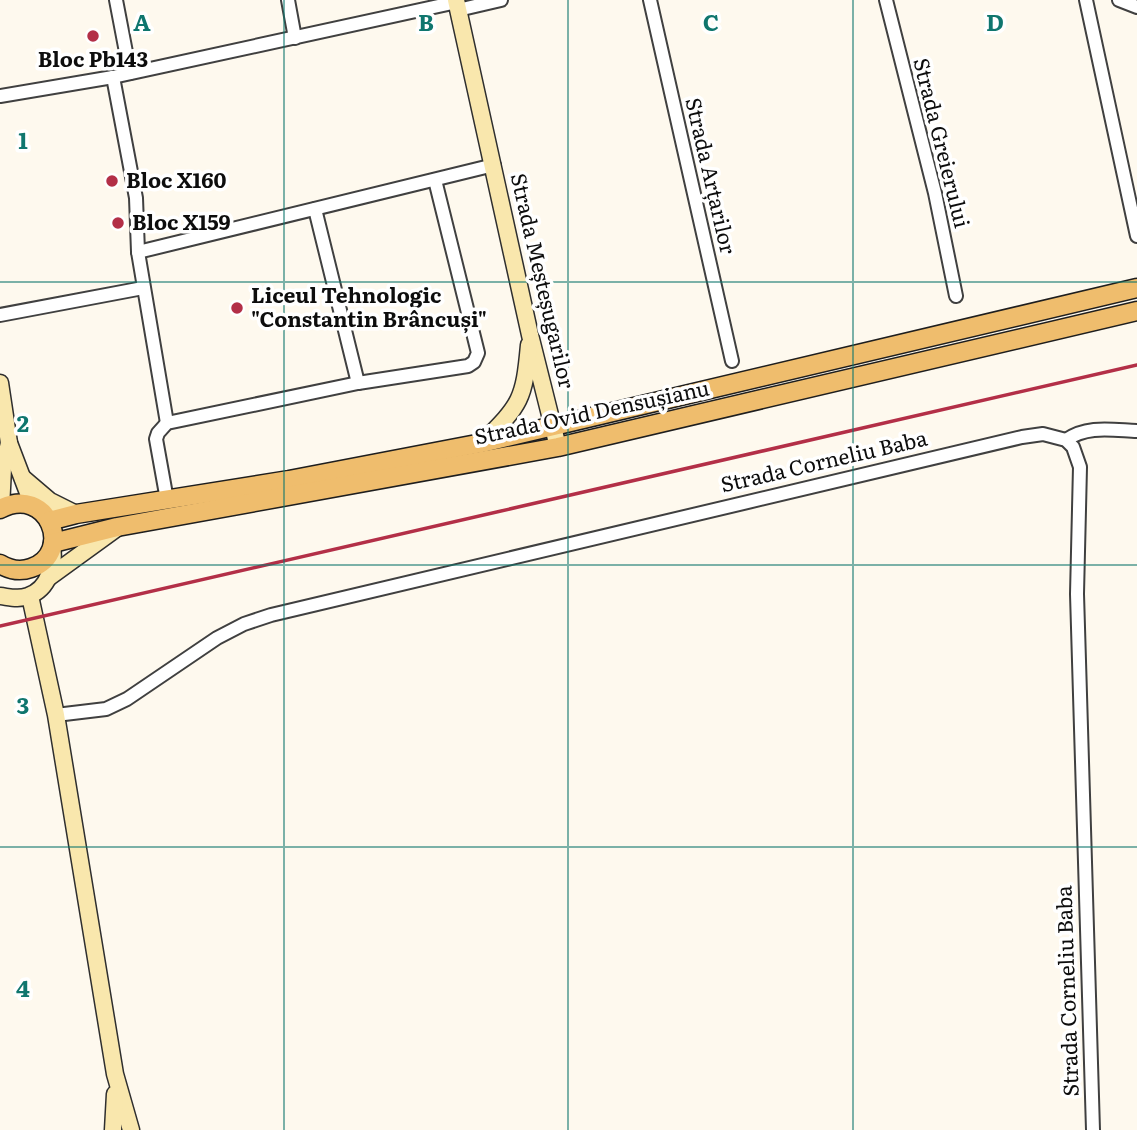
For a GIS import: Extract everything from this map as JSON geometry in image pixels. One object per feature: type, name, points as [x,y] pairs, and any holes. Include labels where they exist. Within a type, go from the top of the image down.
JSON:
[{"type":"main road","name":"Strada Meșteșugarilor","points":[[457,4],[530,335],[558,447]]},
{"type":"main road","name":"Strada Ovid Densușianu","points":[[49,521],[76,514],[482,443],[1137,288]]},
{"type":"main road","name":"Strada Ovid Densușianu","points":[[52,544],[117,527],[558,447],[1137,311]]},
{"type":"main road","name":"Strada Ovid Densușianu","points":[[482,443],[510,414],[520,399],[526,384],[530,335]]},
{"type":"main road","points":[[0,383],[2,416],[9,443],[33,506]]},
{"type":"main road","points":[[9,443],[1,470],[0,509],[22,503],[43,512],[53,531],[54,560],[48,578]]},
{"type":"main road","points":[[19,474],[50,501],[76,514]]},
{"type":"main road","points":[[0,596],[25,597],[117,527]]},
{"type":"main road","points":[[0,564],[11,570],[29,569],[44,561],[52,544]]},
{"type":"main road","points":[[0,586],[25,597]]},
{"type":"main road","points":[[25,597],[56,715],[115,1074],[131,1130]]},
{"type":"main road","points":[[113,1130],[115,1074]]},
{"type":"street","points":[[117,0],[130,73]]},
{"type":"street","points":[[288,0],[295,38]]},
{"type":"street","points":[[0,96],[113,77],[457,4],[501,0]]},
{"type":"street","name":"Strada Arțarilor","points":[[650,0],[732,361]]},
{"type":"street","name":"Strada Greierului","points":[[886,0],[935,194],[956,296]]},
{"type":"street","points":[[1086,0],[1137,236]]},
{"type":"street","points":[[1119,0],[1137,7]]},
{"type":"street","points":[[113,77],[136,198],[138,252],[167,423]]},
{"type":"street","name":"Strada Meșteșugarilor","points":[[138,252],[494,165]]},
{"type":"street","points":[[167,500],[156,439],[167,423],[358,383],[467,366],[477,358],[478,353],[435,180]]},
{"type":"street","points":[[316,209],[358,383]]},
{"type":"street","points":[[0,315],[143,288]]},
{"type":"street","points":[[1066,440],[1078,432],[1099,429],[1137,431]]},
{"type":"street","name":"Strada Corneliu Baba","points":[[56,715],[90,713],[117,705],[209,643],[244,624],[271,615],[1022,437],[1043,434],[1066,440],[1073,447],[1080,467],[1077,594],[1093,1130]]},
{"type":"railway","points":[[0,626],[1137,365]]},
{"type":"place","name":"Bloc Pb143","points":[[93,36]]},
{"type":"place","name":"Bloc X160","points":[[112,181]]},
{"type":"place","name":"Bloc X159","points":[[118,223]]},
{"type":"place","name":"Liceul Tehnologic \"Constantin Brâncuși\"","points":[[237,308]]}]
